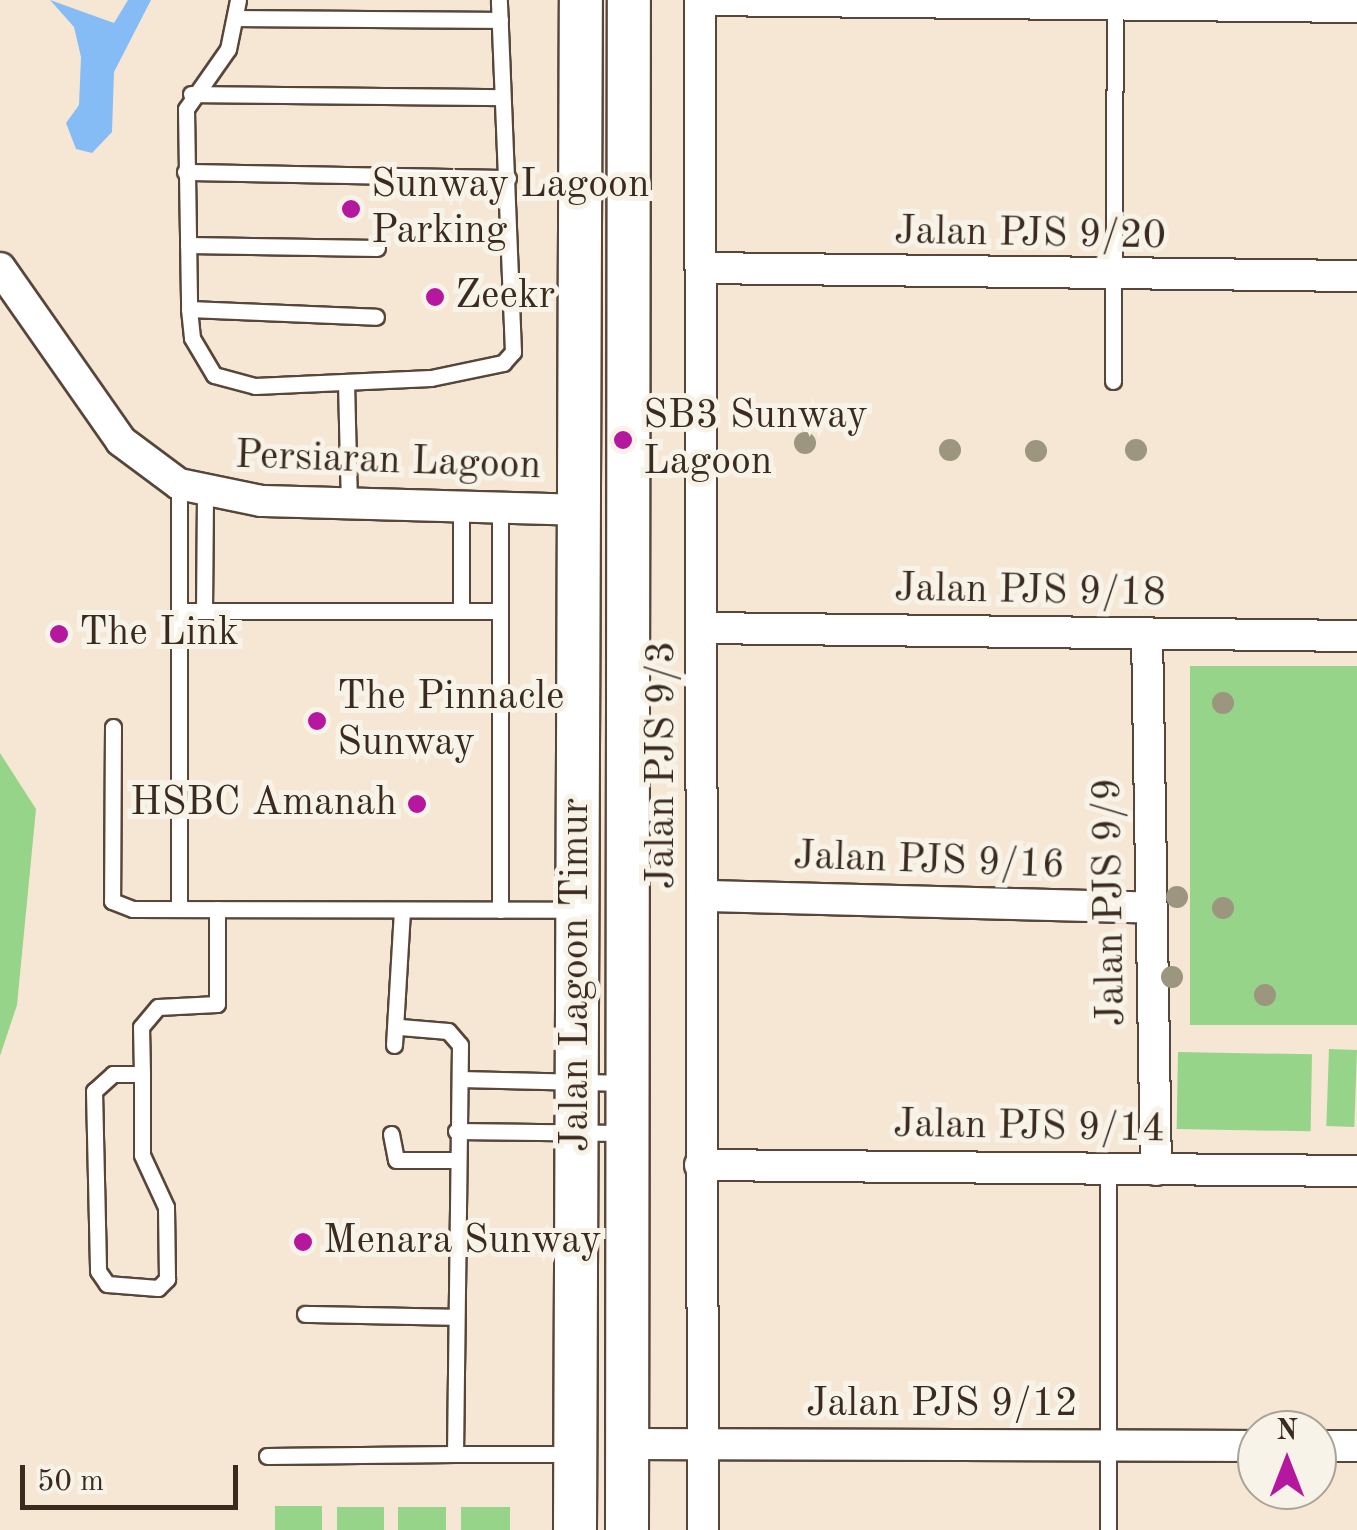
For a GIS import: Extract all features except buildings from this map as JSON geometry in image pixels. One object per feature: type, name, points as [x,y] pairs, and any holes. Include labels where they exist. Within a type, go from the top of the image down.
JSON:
[{"type":"main road","name":"Jalan Lagoon Timur","points":[[576,1530],[581,0]]},
{"type":"main road","name":"Jalan Lagoon Timur","points":[[627,1530],[629,0]]},
{"type":"main road","points":[[578,910],[628,910]]},
{"type":"street","points":[[700,0],[1357,7]]},
{"type":"street","name":"Jalan PJS 9/3","points":[[700,0],[703,1530]]},
{"type":"street","name":"Persiaran Lagoon","points":[[0,268],[121,442],[192,488],[349,504],[579,510]]},
{"type":"street","name":"Jalan PJS 9/20","points":[[701,268],[1114,278],[1357,276]]},
{"type":"street","name":"Jalan PJS 9/18","points":[[702,628],[1357,636]]},
{"type":"street","name":"Jalan PJS 9/9","points":[[1147,633],[1156,1170]]},
{"type":"street","name":"Jalan PJS 9/16","points":[[704,896],[1151,908]]},
{"type":"street","name":"Jalan PJS 9/14","points":[[700,1165],[1357,1172]]},
{"type":"street","name":"Jalan PJS 9/12","points":[[628,1444],[1237,1446]]},
{"type":"lane","points":[[238,0],[238,18],[228,49],[191,94],[185,172],[189,308],[192,338],[214,374],[255,386],[346,382],[503,364],[512,323],[500,0]]},
{"type":"lane","points":[[1112,381],[1115,2]]},
{"type":"lane","points":[[238,18],[500,20]]},
{"type":"lane","points":[[191,94],[502,97]]},
{"type":"lane","points":[[185,172],[508,178]]},
{"type":"lane","points":[[188,245],[376,248]]},
{"type":"lane","points":[[189,308],[376,317]]},
{"type":"lane","points":[[346,382],[349,504]]},
{"type":"lane","points":[[179,910],[179,611],[192,488]]},
{"type":"lane","points":[[192,488],[204,611]]},
{"type":"lane","points":[[461,507],[461,611]]},
{"type":"lane","points":[[500,508],[500,910]]},
{"type":"lane","points":[[179,611],[500,611]]},
{"type":"lane","points":[[114,727],[106,884],[112,901],[133,909],[179,910],[578,910]]},
{"type":"lane","points":[[179,816],[198,816]]},
{"type":"lane","points":[[142,1074],[114,1074],[94,1091],[98,1271],[107,1284],[158,1288],[167,1279],[166,1207],[142,1155],[142,1074],[149,1012],[217,1004],[218,910]]},
{"type":"lane","points":[[394,1045],[400,1027],[402,910]]},
{"type":"lane","points":[[400,1027],[448,1031],[460,1045],[455,1454]]},
{"type":"lane","points":[[460,1079],[628,1083]]},
{"type":"lane","points":[[456,1131],[629,1133]]},
{"type":"lane","points":[[390,1134],[396,1160],[456,1160]]},
{"type":"lane","points":[[1108,1169],[1108,1530]]},
{"type":"lane","points":[[306,1314],[456,1318]]},
{"type":"lane","points":[[267,1456],[576,1454]]},
{"type":"green space","points":[[1190,666],[1357,666],[1357,1025],[1190,1025]]},
{"type":"green space","points":[[0,753],[36,809],[17,1005],[0,1056]]},
{"type":"green space","points":[[1329,1049],[1357,1050],[1354,1127],[1326,1126]]},
{"type":"green space","points":[[1178,1052],[1312,1054],[1311,1131],[1177,1129]]},
{"type":"green space","points":[[275,1506],[322,1506],[322,1530],[275,1530]]},
{"type":"green space","points":[[337,1507],[384,1507],[384,1530],[337,1530]]},
{"type":"green space","points":[[398,1507],[446,1507],[446,1530],[398,1530]]},
{"type":"green space","points":[[461,1507],[510,1507],[510,1530],[461,1530]]},
{"type":"water","points":[[50,0],[114,23],[128,0],[151,0],[114,72],[112,132],[92,153],[76,149],[66,123],[79,105],[81,57],[74,27]]},
{"type":"place","name":"Sunway Lagoon Parking","points":[[351,209]]},
{"type":"place","name":"Zeekr","points":[[435,297]]},
{"type":"place","name":"SB3 Sunway Lagoon","points":[[623,440]]},
{"type":"place","name":"The Link","points":[[59,634]]},
{"type":"place","name":"The Pinnacle Sunway","points":[[317,721]]},
{"type":"place","name":"HSBC Amanah","points":[[417,804]]},
{"type":"place","name":"Menara Sunway","points":[[303,1242]]}]
